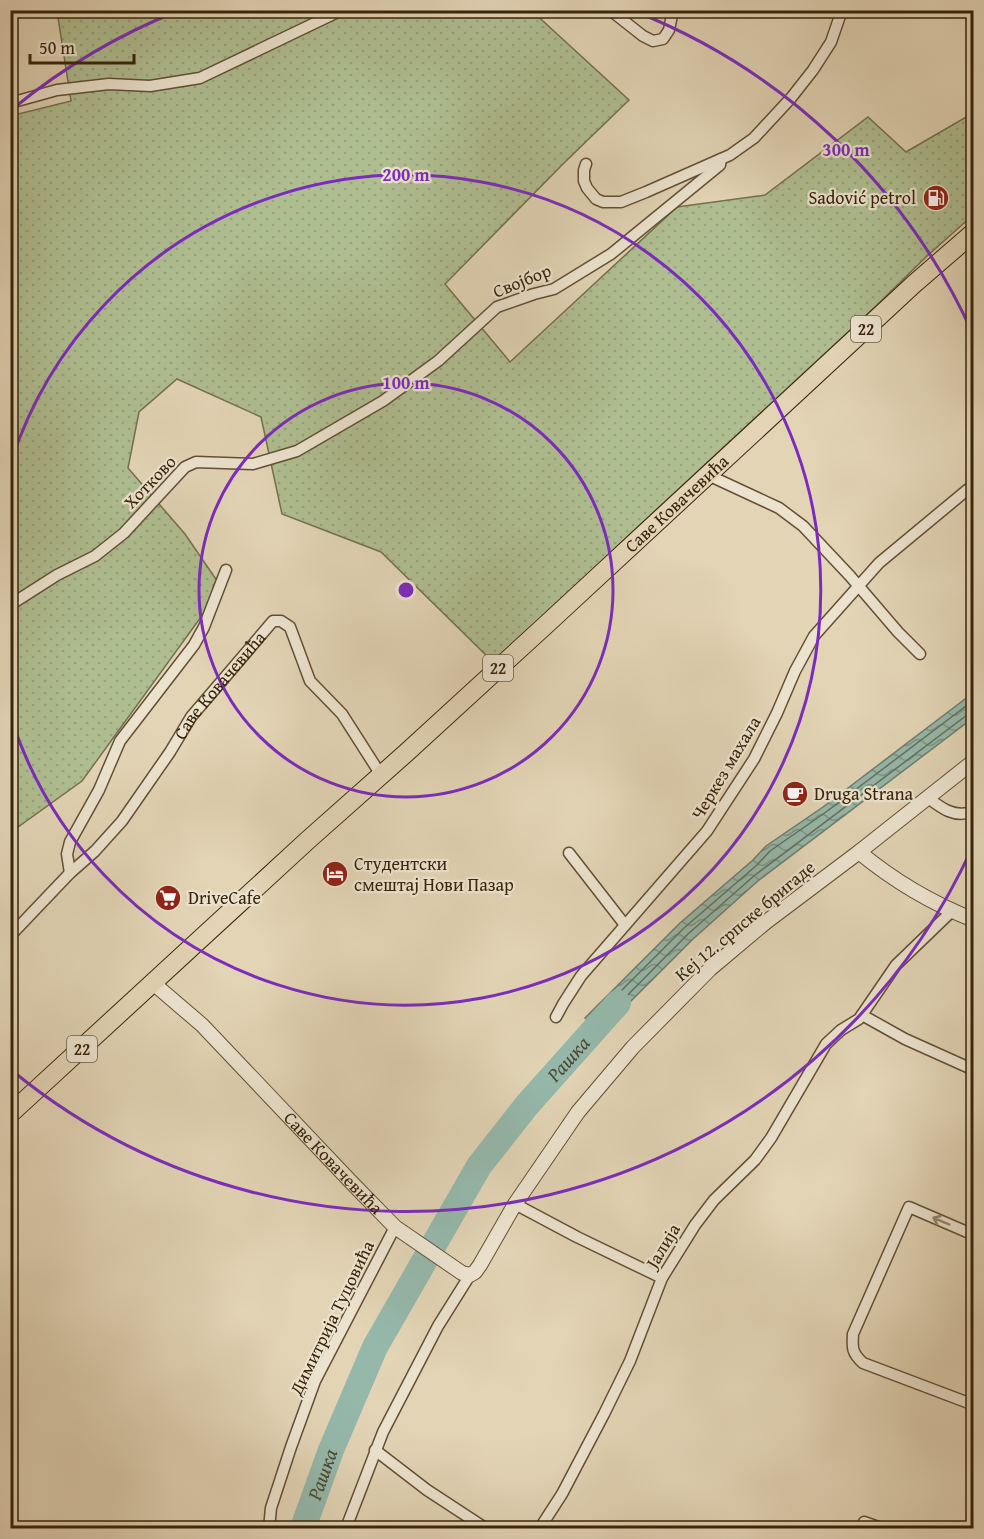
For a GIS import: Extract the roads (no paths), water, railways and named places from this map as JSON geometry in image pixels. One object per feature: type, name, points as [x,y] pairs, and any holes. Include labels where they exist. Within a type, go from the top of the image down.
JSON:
[{"type":"main road","name":"Саве Ковачевића","points":[[10,1114],[905,292],[974,232]]},
{"type":"street","points":[[10,103],[57,90],[109,84],[150,86],[200,78],[342,10]]},
{"type":"street","points":[[610,10],[653,41],[663,39],[669,30],[673,10]]},
{"type":"street","name":"Својбор","points":[[586,164],[584,181],[596,199],[603,202],[621,202],[730,155],[754,138],[813,70],[831,42],[842,10]]},
{"type":"street","name":"Својбор","points":[[331,432],[383,401],[429,367],[497,307],[554,289],[611,254],[720,165],[721,159]]},
{"type":"street","name":"Хотково","points":[[10,605],[57,575],[95,556],[117,539],[185,467],[196,462],[253,464],[297,452],[331,432]]},
{"type":"street","points":[[708,475],[779,508],[803,526],[920,654]]},
{"type":"street","name":"Черкез махала","points":[[556,1017],[581,976],[707,831],[754,759],[814,636],[879,563],[974,486]]},
{"type":"street","points":[[70,873],[67,854],[70,842],[99,790],[120,741],[194,645],[204,627],[226,570]]},
{"type":"street","name":"Саве Ковачевића","points":[[10,936],[122,821],[170,752],[191,717],[273,621],[281,621],[290,627],[310,681],[342,714],[381,775]]},
{"type":"street","name":"Кеј 12. српске бригаде","points":[[375,1450],[428,1345],[470,1275],[480,1265],[515,1204],[578,1112],[633,1047],[710,969],[766,922],[859,852],[974,760]]},
{"type":"street","points":[[927,797],[952,813],[966,814],[974,811]]},
{"type":"street","points":[[859,852],[908,888],[974,920]]},
{"type":"street","points":[[569,853],[625,926]]},
{"type":"street","name":"Јалија","points":[[540,1528],[604,1414],[630,1360],[662,1278],[708,1207],[755,1160],[771,1138],[826,1044],[835,1035],[854,1024],[896,965],[952,911]]},
{"type":"street","name":"Саве Ковачевића","points":[[153,984],[202,1025],[395,1227],[470,1275]]},
{"type":"street","points":[[862,1015],[896,1035],[974,1070]]},
{"type":"street","points":[[515,1204],[662,1278]]},
{"type":"street","points":[[974,1235],[909,1207],[853,1334],[852,1348],[856,1357],[863,1363],[974,1405]]},
{"type":"street","name":"Димитрија Туцовића","points":[[269,1528],[271,1508],[315,1381],[395,1227]]},
{"type":"street","points":[[346,1528],[375,1450],[485,1528]]},
{"type":"street","points":[[864,1522],[881,1528]]},
{"type":"water","points":[[973,693],[973,718],[759,880],[693,939],[600,1032],[585,1018],[680,923],[766,846],[823,807]]},
{"type":"waterway","name":"Рашка","points":[[303,1528],[331,1450],[375,1347],[479,1166],[527,1105],[618,1003]]},
{"type":"place","name":"Sadović petrol","points":[[936,198]]},
{"type":"place","name":"Druga Strana","points":[[795,794]]},
{"type":"place","name":"Студентски смештај Нови Пазар","points":[[335,874]]},
{"type":"place","name":"DriveCafe","points":[[168,898]]}]
